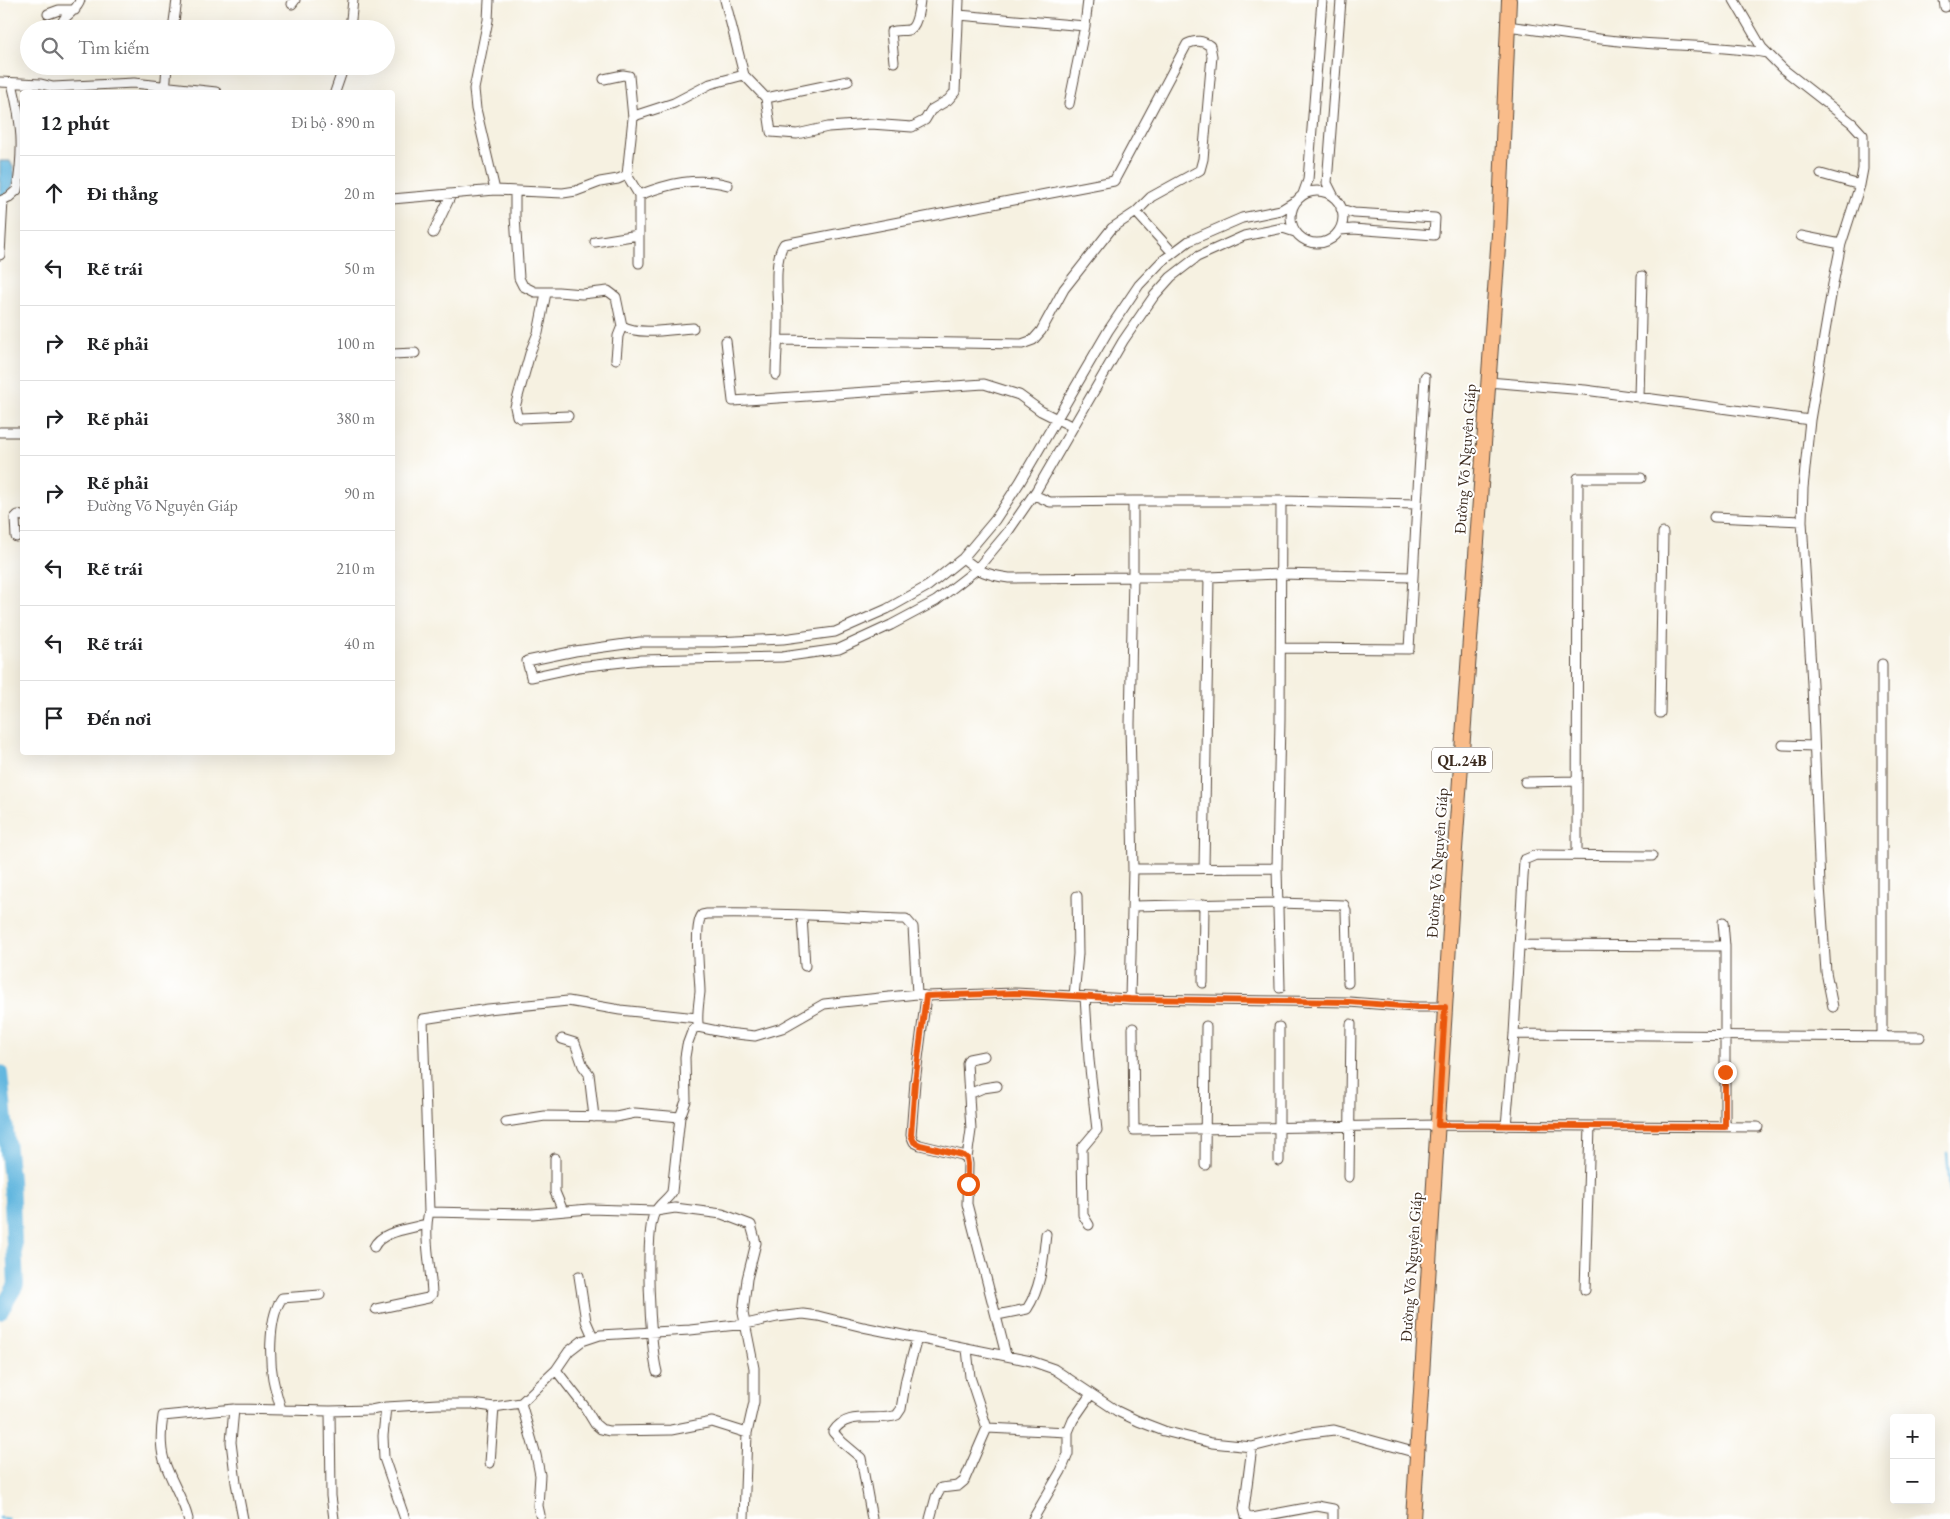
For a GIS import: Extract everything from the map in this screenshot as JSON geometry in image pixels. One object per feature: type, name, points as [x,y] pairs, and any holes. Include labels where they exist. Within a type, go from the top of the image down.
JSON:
[{"type":"main road","name":"Đường Võ Nguyên Giáp","points":[[1413,1519],[1445,1007],[1498,234],[1509,0]]},
{"type":"street","points":[[63,20],[75,10],[80,0]]},
{"type":"street","points":[[174,20],[177,0]]},
{"type":"street","points":[[351,20],[353,0]]},
{"type":"street","points":[[489,0],[488,20],[474,89],[476,109],[496,190]]},
{"type":"street","points":[[725,0],[744,75],[766,98],[771,132],[797,134],[828,127],[871,124],[912,127],[925,120],[931,110],[954,94],[959,0]]},
{"type":"street","points":[[894,62],[891,32],[894,30],[910,30],[913,27],[919,11],[920,0]]},
{"type":"street","points":[[1069,104],[1086,26],[1088,0]]},
{"type":"street","points":[[1734,0],[1762,48],[1790,74],[1852,123],[1862,135],[1863,169],[1860,185],[1841,244],[1810,420],[1803,488],[1802,521],[1824,949],[1833,1007]]},
{"type":"street","points":[[1294,202],[1290,219],[1295,232],[1303,240],[1319,243],[1327,241],[1340,230],[1342,222],[1341,209],[1327,183],[1340,3],[1322,1],[1308,180],[1303,194]]},
{"type":"street","points":[[48,14],[58,10],[75,10]]},
{"type":"street","points":[[959,15],[1086,26]]},
{"type":"street","points":[[1508,26],[1640,43],[1735,47],[1768,53]]},
{"type":"street","points":[[776,375],[778,269],[780,250],[784,244],[1114,181],[1187,44],[1194,40],[1203,41],[1210,46],[1212,56],[1203,159],[1200,170],[1151,197],[1136,212],[1112,228],[1064,289],[1041,331],[1033,340],[1022,344],[777,340]]},
{"type":"street","points":[[164,89],[166,75]]},
{"type":"street","points":[[336,90],[341,75]]},
{"type":"street","points":[[604,79],[623,75],[629,76],[633,118],[627,175],[639,195],[639,263]]},
{"type":"street","points":[[633,118],[674,103],[710,84],[744,75]]},
{"type":"street","points":[[766,98],[848,81]]},
{"type":"street","points":[[0,82],[41,84],[53,87],[115,82],[181,90]]},
{"type":"street","points":[[12,83],[20,123]]},
{"type":"street","points":[[0,255],[1,200],[17,190],[20,163]]},
{"type":"street","points":[[1821,174],[1860,185]]},
{"type":"street","points":[[395,199],[496,190],[569,192],[627,175]]},
{"type":"street","points":[[639,195],[658,187],[686,181],[703,180],[728,185]]},
{"type":"street","points":[[1295,232],[1283,228],[1244,236],[1198,257],[1154,296],[1123,340],[1034,495],[1007,533],[976,570],[936,601],[891,626],[839,649],[782,657],[640,660],[578,668],[531,677],[527,661],[575,651],[640,642],[714,642],[783,639],[835,632],[886,609],[928,586],[963,558],[995,520],[1020,482],[1108,331],[1139,284],[1149,274],[1189,241],[1242,218],[1280,210],[1303,194],[1318,190],[1327,192],[1334,197]]},
{"type":"street","points":[[515,192],[514,216],[519,278],[523,286],[528,290],[546,293],[582,294],[608,291],[613,294],[616,297],[622,326],[618,336],[616,359]]},
{"type":"street","points":[[433,233],[451,195]]},
{"type":"street","points":[[1340,230],[1353,229],[1434,235],[1435,218],[1354,213],[1341,209]]},
{"type":"street","points":[[1136,212],[1173,253]]},
{"type":"street","points":[[596,242],[638,235]]},
{"type":"street","points":[[1801,236],[1841,244]]},
{"type":"street","points":[[1149,274],[1162,288]]},
{"type":"street","points":[[1639,398],[1642,276]]},
{"type":"street","points":[[546,293],[538,333],[520,390],[516,411],[520,418],[568,416]]},
{"type":"street","points":[[622,326],[642,331],[693,328]]},
{"type":"street","points":[[726,341],[733,401],[984,384],[1019,395],[1041,411],[1073,427]]},
{"type":"street","points":[[395,354],[415,353]]},
{"type":"street","points":[[1281,648],[1409,649],[1424,377]]},
{"type":"street","points":[[1488,382],[1557,387],[1810,420]]},
{"type":"street","points":[[0,432],[20,432]]},
{"type":"street","points":[[1577,855],[1578,478],[1641,478]]},
{"type":"street","points":[[1034,495],[1050,502],[1281,501],[1417,504]]},
{"type":"street","points":[[1280,988],[1277,868],[1281,648],[1281,501]]},
{"type":"street","points":[[1130,999],[1133,869],[1130,724],[1133,502]]},
{"type":"street","points":[[16,537],[15,518],[20,516]]},
{"type":"street","points":[[1714,517],[1802,521]]},
{"type":"street","points":[[1660,713],[1662,533]]},
{"type":"street","points":[[963,558],[976,570],[989,575],[1009,578],[1280,574],[1412,577]]},
{"type":"street","points":[[1204,868],[1209,576]]},
{"type":"street","points":[[1882,664],[1882,1036]]},
{"type":"street","points":[[1783,745],[1814,746]]},
{"type":"street","points":[[1525,782],[1578,781]]},
{"type":"street","points":[[1506,1126],[1514,1034],[1524,860],[1536,855],[1652,856]]},
{"type":"street","points":[[1133,869],[1277,868]]},
{"type":"street","points":[[1074,996],[1078,954],[1077,896]]},
{"type":"street","points":[[1132,906],[1278,903],[1344,905],[1346,911],[1348,982]]},
{"type":"street","points":[[1203,983],[1204,904]]},
{"type":"street","points":[[657,1372],[652,1332],[651,1230],[656,1211],[672,1192],[680,1117],[686,1101],[685,1057],[687,1044],[693,1029],[698,1023],[700,990],[698,922],[702,915],[764,913],[906,919],[913,927],[922,995],[911,1135],[914,1142],[920,1145],[962,1155],[967,1158]]},
{"type":"street","points":[[802,916],[805,966]]},
{"type":"street","points":[[1723,922],[1725,946],[1725,1127]]},
{"type":"street","points":[[1519,945],[1725,946]]},
{"type":"street","points":[[376,1309],[428,1298],[432,1294],[432,1270],[426,1224],[429,1212],[423,1019],[488,1009],[568,1001],[698,1023],[727,1033],[755,1036],[782,1028],[824,1004],[922,995],[1015,993],[1130,999],[1339,1002],[1445,1007]]},
{"type":"street","points":[[1085,997],[1089,1060],[1098,1130],[1082,1148],[1083,1215],[1089,1225]]},
{"type":"street","points":[[1350,1177],[1351,1024]]},
{"type":"street","points":[[1205,1165],[1206,1026]]},
{"type":"street","points":[[1278,1161],[1279,1027]]},
{"type":"street","points":[[1133,1028],[1134,1130],[1438,1125],[1758,1127]]},
{"type":"street","points":[[1514,1034],[1920,1037]]},
{"type":"street","points":[[562,1038],[575,1043],[583,1066],[589,1074],[594,1116]]},
{"type":"street","points":[[984,1056],[969,1059],[967,1063],[971,1130],[967,1158],[967,1204],[1006,1355]]},
{"type":"street","points":[[969,1094],[983,1088],[997,1086]]},
{"type":"street","points":[[506,1122],[545,1116],[616,1117],[635,1113],[680,1117]]},
{"type":"street","points":[[1585,1290],[1590,1126]]},
{"type":"street","points":[[555,1158],[555,1192],[563,1211]]},
{"type":"street","points":[[429,1212],[532,1214],[589,1209],[656,1211],[675,1208],[722,1214],[751,1225],[756,1243],[747,1279],[743,1313],[754,1368],[754,1402],[747,1433],[744,1519]]},
{"type":"street","points":[[374,1247],[377,1242],[386,1236],[426,1224]]},
{"type":"street","points":[[996,1315],[1027,1309],[1031,1303],[1038,1288],[1046,1234]]},
{"type":"street","points":[[579,1276],[586,1321],[593,1337]]},
{"type":"street","points":[[281,1409],[273,1378],[271,1347],[275,1312],[282,1298],[320,1295]]},
{"type":"street","points":[[188,1519],[182,1500],[163,1458],[161,1427],[163,1416],[234,1409],[330,1411],[371,1410],[386,1407],[438,1404],[473,1404],[494,1407],[521,1403],[556,1370],[569,1351],[582,1341],[593,1337],[746,1324],[777,1317],[803,1314],[967,1349],[1006,1355],[1054,1368],[1091,1394],[1138,1421],[1164,1431],[1212,1443],[1252,1447],[1302,1434],[1329,1430],[1417,1454]]},
{"type":"street","points":[[872,1519],[862,1458],[833,1432],[844,1421],[850,1419],[898,1414],[901,1409],[906,1379],[917,1338]]},
{"type":"street","points":[[930,1519],[936,1497],[941,1488],[958,1486],[964,1481],[986,1428],[970,1377],[967,1349]]},
{"type":"street","points":[[556,1370],[579,1399],[595,1424],[601,1429],[609,1431],[671,1430],[712,1422],[747,1433]]},
{"type":"street","points":[[1033,1519],[1065,1462],[1068,1454],[1068,1432],[1073,1420],[1091,1394]]},
{"type":"street","points":[[521,1403],[540,1475],[538,1506],[540,1515]]},
{"type":"street","points":[[386,1407],[383,1436],[384,1458],[405,1519]]},
{"type":"street","points":[[490,1463],[494,1407]]},
{"type":"street","points":[[234,1409],[232,1442],[236,1483],[243,1519]]},
{"type":"street","points":[[330,1411],[334,1519]]},
{"type":"street","points":[[986,1428],[1068,1432]]},
{"type":"street","points":[[1252,1447],[1244,1509],[1246,1517],[1252,1518],[1317,1506],[1333,1509],[1333,1519]]},
{"type":"water","points":[[0,161],[10,161],[15,177],[9,191],[0,197]]},
{"type":"waterway","points":[[0,1073],[11,1180],[16,1285],[0,1312]]},
{"type":"waterway","points":[[1947,1153],[1950,1192]]},
{"type":"waterway","points":[[0,1518],[8,1519]]},
{"type":"route","points":[[968,1184],[967,1158],[962,1155],[920,1145],[914,1142],[911,1135],[915,1082],[926,996],[1015,993],[1130,999],[1349,1002],[1416,1007],[1445,1007],[1438,1125],[1725,1127],[1725,1072]]}]
